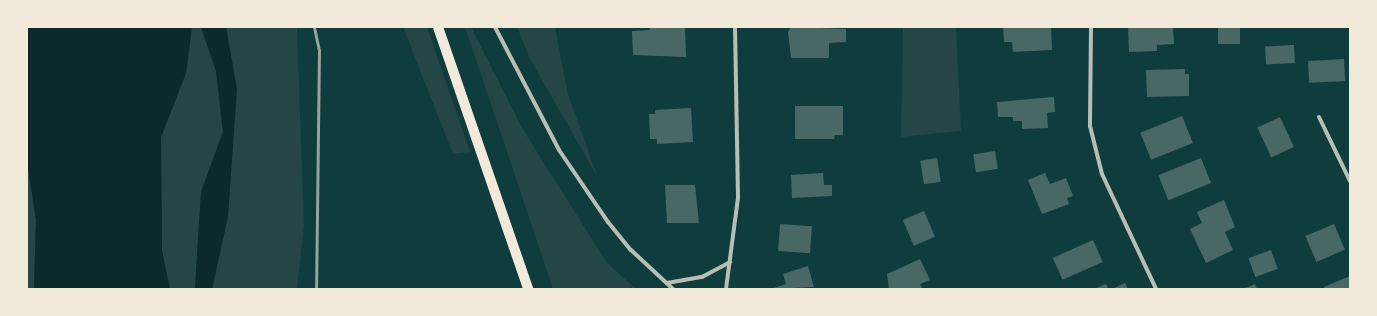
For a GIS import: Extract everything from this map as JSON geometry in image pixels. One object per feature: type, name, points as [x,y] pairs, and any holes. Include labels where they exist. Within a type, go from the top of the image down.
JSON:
[{"type":"main road","points":[[438,27],[528,289]]},
{"type":"street","points":[[495,27],[563,156],[608,222],[673,289]]},
{"type":"street","points":[[726,289],[738,198],[735,27]]},
{"type":"street","points":[[1091,27],[1090,126],[1102,174],[1156,289]]},
{"type":"street","points":[[1319,117],[1350,181]]},
{"type":"street","points":[[667,283],[702,277],[730,262]]},
{"type":"shaded area","points":[[27,27],[192,27],[186,73],[161,137],[162,251],[170,289],[34,289],[36,220],[27,161]]},
{"type":"shaded area","points":[[192,27],[201,27],[216,71],[223,132],[201,192],[195,289],[170,289],[162,251],[161,137],[186,73]]},
{"type":"shaded area","points":[[201,27],[226,27],[237,89],[228,216],[212,289],[195,289],[201,192],[223,132],[216,71]]},
{"type":"shaded area","points":[[226,27],[297,27],[304,226],[297,289],[212,289],[228,216],[236,89]]},
{"type":"shaded area","points":[[403,27],[427,27],[470,152],[453,154]]},
{"type":"shaded area","points":[[465,27],[471,27],[522,128],[607,263],[636,289],[553,289]]},
{"type":"shaded area","points":[[517,27],[555,27],[567,91],[597,176],[530,59]]},
{"type":"shaded area","points":[[903,27],[956,27],[961,131],[901,137]]},
{"type":"shaded area","points":[[27,161],[36,220],[34,289],[27,289]]},
{"type":"building","points":[[650,27],[685,27],[686,57],[633,55],[632,31],[650,30]]},
{"type":"building","points":[[791,27],[846,29],[846,42],[829,43],[829,58],[791,58],[788,32]]},
{"type":"building","points":[[1003,27],[1051,27],[1052,50],[1013,52],[1012,42],[1004,42]]},
{"type":"building","points":[[1128,27],[1173,27],[1174,44],[1157,45],[1157,51],[1129,52]]},
{"type":"building","points":[[1218,27],[1240,27],[1240,44],[1218,44]]},
{"type":"building","points":[[1294,45],[1295,63],[1266,64],[1265,47]]},
{"type":"building","points":[[1344,59],[1345,81],[1309,83],[1308,61]]},
{"type":"building","points":[[1185,69],[1185,74],[1189,74],[1189,96],[1147,97],[1146,70]]},
{"type":"building","points":[[1054,97],[1055,112],[1047,113],[1048,128],[1022,129],[1022,121],[1013,121],[1013,117],[998,117],[997,102]]},
{"type":"building","points":[[795,106],[843,106],[843,135],[835,135],[834,139],[795,139]]},
{"type":"building","points":[[691,108],[693,142],[657,144],[657,139],[650,139],[649,114],[655,114],[655,110]]},
{"type":"building","points":[[1182,116],[1193,143],[1151,160],[1140,133]]},
{"type":"building","points":[[1280,117],[1294,147],[1271,157],[1257,128]]},
{"type":"building","points":[[995,151],[998,169],[976,172],[973,154]]},
{"type":"building","points":[[937,158],[941,182],[924,184],[920,161]]},
{"type":"building","points":[[1201,158],[1211,183],[1168,200],[1158,175]]},
{"type":"building","points":[[823,173],[824,185],[832,185],[832,196],[792,198],[791,175]]},
{"type":"building","points":[[1045,173],[1050,184],[1066,178],[1073,196],[1067,198],[1069,204],[1042,214],[1028,180]]},
{"type":"building","points":[[665,185],[695,185],[699,223],[667,223]]},
{"type":"building","points":[[1224,200],[1235,227],[1225,232],[1233,250],[1206,263],[1190,229],[1202,223],[1197,212]]},
{"type":"building","points":[[924,211],[935,237],[914,246],[903,220]]},
{"type":"building","points":[[780,224],[812,226],[810,253],[778,251]]},
{"type":"building","points":[[1334,224],[1345,250],[1316,262],[1305,236]]},
{"type":"building","points":[[1093,240],[1103,262],[1063,280],[1053,258]]},
{"type":"building","points":[[1271,250],[1278,269],[1255,277],[1248,258]]},
{"type":"building","points":[[920,259],[930,280],[920,284],[922,288],[889,289],[887,274]]},
{"type":"building","points":[[808,266],[814,287],[771,289],[786,284],[783,274]]},
{"type":"building","points":[[1350,276],[1350,289],[1325,289],[1324,287]]},
{"type":"building","points":[[1125,283],[1128,289],[1112,289]]},
{"type":"building","points":[[1106,284],[1108,289],[1094,289]]},
{"type":"building","points":[[1255,284],[1257,289],[1239,289],[1248,287]]},
{"type":"railway","points":[[314,27],[319,50],[316,289]]}]
